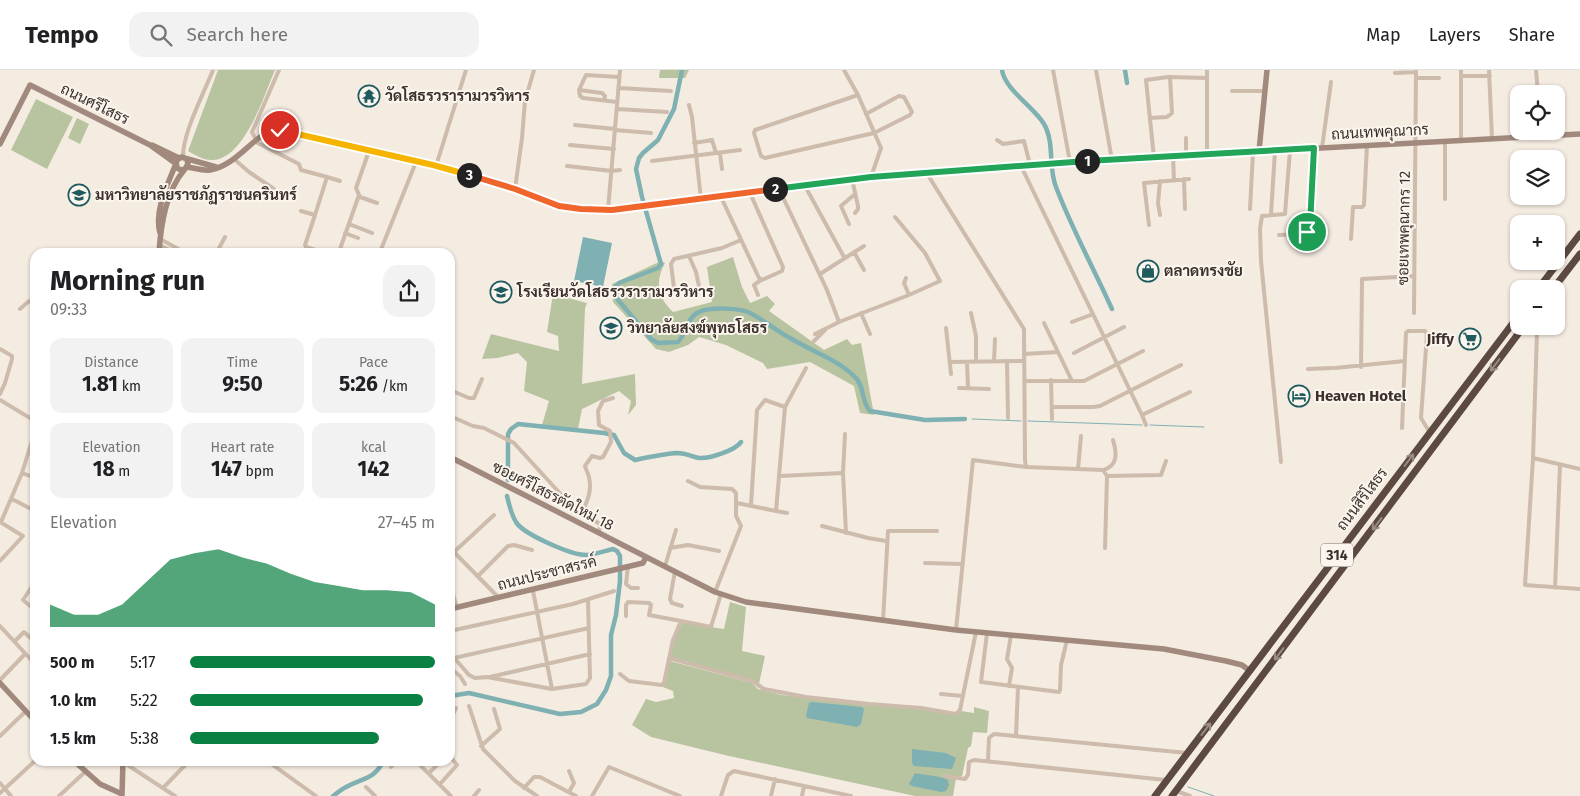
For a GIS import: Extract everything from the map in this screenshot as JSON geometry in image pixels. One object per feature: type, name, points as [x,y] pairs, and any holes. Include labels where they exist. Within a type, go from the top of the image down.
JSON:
[{"type":"highway","points":[[1545,280],[1580,234]]},
{"type":"highway","points":[[1560,280],[1580,254]]},
{"type":"highway","name":"ถนนสิริโสธร","points":[[1155,796],[1510,327]]},
{"type":"highway","name":"ถนนสิริโสธร","points":[[1174,793],[1517,335]]},
{"type":"highway","points":[[1313,588],[1324,595]]},
{"type":"main road","points":[[1256,152],[1267,70]]},
{"type":"main road","name":"ถนนศรีโสธร","points":[[0,144],[30,86],[180,161]]},
{"type":"main road","name":"ถนนเทพคุณากร","points":[[180,161],[181,170],[186,168],[203,170],[218,168],[234,159],[255,140],[273,130],[280,130],[436,166],[515,189],[559,206],[608,210],[852,179],[926,172],[1510,137]]},
{"type":"main road","name":"ถนนเทพคุณากร","points":[[1565,134],[1580,134]]},
{"type":"main road","points":[[180,161],[218,168]]},
{"type":"main road","points":[[159,248],[170,194],[186,168],[180,161]]},
{"type":"main road","points":[[160,239],[159,228],[162,202],[180,161]]},
{"type":"main road","name":"ซอยศรีโสธรตัดใหม่ 18","points":[[455,460],[721,594],[759,604],[883,621],[1184,652],[1242,665],[1250,671]]},
{"type":"main road","name":"ถนนประชาสรรค์","points":[[457,608],[643,563],[646,557]]},
{"type":"main road","points":[[0,681],[30,715]]},
{"type":"main road","points":[[80,766],[106,787],[122,795],[123,766]]},
{"type":"street","points":[[180,161],[191,126],[213,70]]},
{"type":"street","points":[[279,70],[252,132],[255,140],[299,164],[301,170],[340,182]]},
{"type":"street","points":[[436,166],[466,70]]},
{"type":"street","points":[[515,189],[525,100],[534,70]]},
{"type":"street","points":[[608,210],[620,70]]},
{"type":"street","points":[[844,70],[858,95],[881,149],[871,177]]},
{"type":"street","points":[[1053,70],[1070,162]]},
{"type":"street","points":[[1096,70],[1112,160]]},
{"type":"street","points":[[1150,118],[1167,117],[1172,113],[1168,70]]},
{"type":"street","points":[[1207,70],[1207,155]]},
{"type":"street","points":[[1461,70],[1462,140]]},
{"type":"street","points":[[1490,70],[1492,139]]},
{"type":"street","points":[[1536,70],[1537,85]]},
{"type":"street","points":[[1395,73],[1416,71]]},
{"type":"street","name":"ซอยเทพคุณากร 12","points":[[1414,313],[1416,71]]},
{"type":"street","points":[[617,102],[583,98],[580,96],[579,90],[586,75],[620,77]]},
{"type":"street","points":[[1461,76],[1490,76]]},
{"type":"street","points":[[1154,158],[1146,80],[1169,77],[1207,78]]},
{"type":"street","points":[[1416,78],[1439,78]]},
{"type":"street","points":[[1322,148],[1331,82]]},
{"type":"street","points":[[618,88],[671,91]]},
{"type":"street","points":[[579,90],[602,93],[605,96],[604,100]]},
{"type":"street","points":[[1232,91],[1265,91]]},
{"type":"street","points":[[858,95],[755,130],[754,133],[761,156],[765,158],[874,133],[910,115],[911,110],[904,97],[899,96],[866,114]]},
{"type":"street","points":[[688,105],[697,156],[701,199]]},
{"type":"street","points":[[617,109],[667,112]]},
{"type":"street","points":[[575,125],[651,133]]},
{"type":"street","points":[[1186,138],[1186,156]]},
{"type":"street","points":[[694,143],[712,140],[722,169]]},
{"type":"street","points":[[997,140],[1003,144],[1024,141],[1030,165]]},
{"type":"street","points":[[1445,141],[1445,199]]},
{"type":"street","points":[[570,145],[614,149]]},
{"type":"street","points":[[1351,239],[1353,207],[1362,207],[1364,205],[1367,146]]},
{"type":"street","points":[[1279,235],[1304,234],[1309,230],[1314,148]]},
{"type":"street","points":[[652,161],[740,150]]},
{"type":"street","points":[[1271,214],[1275,150]]},
{"type":"street","points":[[1281,462],[1261,261],[1261,218],[1264,215],[1285,214],[1290,150]]},
{"type":"street","points":[[340,248],[359,195],[356,188],[369,151]]},
{"type":"street","points":[[1250,209],[1256,152]]},
{"type":"street","points":[[1173,157],[1174,180]]},
{"type":"street","points":[[234,159],[274,189]]},
{"type":"street","points":[[382,248],[416,162]]},
{"type":"street","points":[[567,166],[612,171],[620,170]]},
{"type":"street","points":[[1020,166],[1130,389],[1146,426]]},
{"type":"street","points":[[926,172],[1022,325],[1024,334],[1026,468]]},
{"type":"street","points":[[308,248],[305,245],[327,177]]},
{"type":"street","points":[[852,179],[858,209],[855,212]]},
{"type":"street","points":[[1149,225],[1144,184],[1147,182],[1187,179],[1185,209]]},
{"type":"street","points":[[1160,181],[1158,203],[1160,215]]},
{"type":"street","points":[[805,186],[844,257]]},
{"type":"street","points":[[779,189],[834,304],[839,322]]},
{"type":"street","points":[[750,193],[783,267],[782,271],[754,285],[758,295]]},
{"type":"street","points":[[849,224],[841,206],[855,194]]},
{"type":"street","points":[[359,195],[377,203]]},
{"type":"street","points":[[721,197],[761,280]]},
{"type":"street","points":[[301,211],[315,215]]},
{"type":"street","points":[[815,334],[839,322],[939,282],[940,279],[925,253],[895,217]]},
{"type":"street","points":[[349,224],[372,233]]},
{"type":"street","points":[[346,233],[358,238]]},
{"type":"street","points":[[219,248],[225,237]]},
{"type":"street","points":[[160,239],[170,248]]},
{"type":"street","points":[[160,239],[177,248]]},
{"type":"street","points":[[674,288],[672,261],[674,259],[722,248],[741,240]]},
{"type":"street","points":[[820,274],[864,246]]},
{"type":"street","points":[[854,252],[864,270]]},
{"type":"street","points":[[688,256],[696,272],[700,291]]},
{"type":"street","points":[[1361,367],[1362,279],[1414,276]]},
{"type":"street","points":[[906,278],[904,283],[909,295]]},
{"type":"street","points":[[20,309],[30,302]]},
{"type":"street","points":[[861,313],[870,334]]},
{"type":"street","points":[[971,313],[976,336],[976,362]]},
{"type":"street","points":[[1072,322],[1093,314]]},
{"type":"street","points":[[1044,323],[1072,381]]},
{"type":"street","points":[[1074,353],[1124,327]]},
{"type":"street","points":[[946,328],[951,374]]},
{"type":"street","points":[[814,341],[824,332],[824,329]]},
{"type":"street","points":[[1402,428],[1407,332],[1426,332],[1421,418],[1430,433]]},
{"type":"street","points":[[1538,335],[1525,586],[1580,589]]},
{"type":"street","points":[[994,361],[995,340]]},
{"type":"street","points":[[0,349],[12,356],[12,359],[0,394]]},
{"type":"street","points":[[1024,381],[1088,379],[1143,350]]},
{"type":"street","points":[[1024,354],[1058,352]]},
{"type":"street","points":[[1007,361],[1008,418]]},
{"type":"street","points":[[950,362],[1024,361]]},
{"type":"street","points":[[1308,368],[1361,367],[1405,361]]},
{"type":"street","points":[[968,362],[968,388]]},
{"type":"street","points":[[1052,407],[1100,406],[1130,389],[1181,365]]},
{"type":"street","points":[[776,511],[785,407],[806,368]]},
{"type":"street","points":[[455,392],[474,398],[482,379]]},
{"type":"street","points":[[1051,380],[1052,418]]},
{"type":"street","points":[[959,388],[989,389]]},
{"type":"street","points":[[1142,415],[1190,392]]},
{"type":"street","points":[[582,512],[590,495],[590,480],[585,466],[592,456],[603,457],[611,442],[609,430],[599,425],[598,411],[602,401],[613,398]]},
{"type":"street","points":[[0,400],[30,417]]},
{"type":"street","points":[[751,505],[758,410],[765,400],[785,407]]},
{"type":"street","points":[[455,418],[507,438],[559,492],[582,512],[601,525],[598,533]]},
{"type":"street","points":[[844,434],[843,473],[846,533]]},
{"type":"street","points":[[1078,468],[1081,436]]},
{"type":"street","points":[[956,630],[973,460],[1026,468],[1103,470],[1111,468],[1114,464],[1116,448],[1113,440]]},
{"type":"street","points":[[0,562],[23,536],[0,522],[12,499],[30,449]]},
{"type":"street","points":[[1533,458],[1580,470]]},
{"type":"street","points":[[1107,476],[1161,475],[1166,461]]},
{"type":"street","points":[[1555,588],[1560,464]]},
{"type":"street","points":[[1103,470],[1107,476],[1105,548]]},
{"type":"street","points":[[22,473],[30,476]]},
{"type":"street","points":[[779,476],[843,473]]},
{"type":"street","points":[[688,481],[700,486],[732,489],[736,493],[736,516],[741,526],[715,592]]},
{"type":"street","points":[[12,499],[30,508]]},
{"type":"street","points":[[737,503],[787,513]]},
{"type":"street","points":[[455,551],[494,515]]},
{"type":"street","points":[[822,526],[846,533],[886,540]]},
{"type":"street","points":[[665,566],[676,530]]},
{"type":"street","points":[[883,621],[886,540],[889,530],[937,531]]},
{"type":"street","points":[[478,576],[508,546],[514,545],[532,550]]},
{"type":"street","points":[[670,548],[688,545],[719,550]]},
{"type":"street","points":[[455,553],[500,598]]},
{"type":"street","points":[[925,563],[963,564]]},
{"type":"street","points":[[626,566],[626,584],[631,588],[638,588]]},
{"type":"street","points":[[675,572],[670,600],[672,603],[682,606]]},
{"type":"street","points":[[30,590],[23,600],[30,606]]},
{"type":"street","points":[[533,591],[552,689]]},
{"type":"street","points":[[455,631],[588,600],[614,591]]},
{"type":"street","points":[[626,616],[626,605],[628,602],[649,603],[651,605],[649,615],[711,627],[721,594]]},
{"type":"street","points":[[455,659],[472,677],[486,677],[552,689],[586,684],[590,678],[588,600]]},
{"type":"street","points":[[455,601],[457,608]]},
{"type":"street","points":[[620,674],[629,681],[662,685],[681,621]]},
{"type":"street","points":[[0,626],[30,658]]},
{"type":"street","points":[[455,658],[588,628]]},
{"type":"street","points":[[15,642],[24,632],[30,637]]},
{"type":"street","points":[[669,658],[752,681],[764,689],[806,697],[921,708],[956,714],[960,710],[976,632]]},
{"type":"street","points":[[987,633],[981,682],[1060,691],[1061,665],[1067,640]]},
{"type":"street","points":[[1009,686],[1012,667],[1007,659],[1010,635]]},
{"type":"street","points":[[0,681],[26,654]]},
{"type":"street","points":[[486,677],[590,654]]},
{"type":"street","points":[[455,672],[465,684]]},
{"type":"street","points":[[1016,736],[1018,687]]},
{"type":"street","points":[[941,694],[963,696]]},
{"type":"street","points":[[469,706],[481,746],[524,788],[537,796]]},
{"type":"street","points":[[481,746],[500,729],[494,709]]},
{"type":"street","points":[[0,736],[26,711]]},
{"type":"street","points":[[988,762],[989,738],[994,734],[1187,753]]},
{"type":"street","points":[[945,776],[965,779],[968,775],[969,762],[971,760],[1167,780]]},
{"type":"street","points":[[440,784],[457,765],[455,762]]},
{"type":"street","points":[[0,793],[30,765]]},
{"type":"street","points":[[130,766],[175,796]]},
{"type":"street","points":[[163,788],[184,766]]},
{"type":"street","points":[[280,766],[316,796]]},
{"type":"street","points":[[421,766],[451,796]]},
{"type":"street","points":[[429,774],[436,766]]},
{"type":"street","points":[[592,796],[609,767],[680,796]]},
{"type":"street","points":[[569,771],[574,783],[569,792]]},
{"type":"street","points":[[59,796],[85,772]]},
{"type":"street","points":[[721,796],[731,772],[775,779],[834,794],[851,796]]},
{"type":"street","points":[[524,788],[534,778],[540,777],[576,796]]},
{"type":"street","points":[[771,796],[775,779]]},
{"type":"street","points":[[0,783],[11,796]]},
{"type":"street","points":[[802,796],[804,786]]},
{"type":"street","points":[[366,788],[374,796]]},
{"type":"street","points":[[474,796],[479,790]]},
{"type":"street","points":[[1174,793],[1190,796]]},
{"type":"green space","points":[[218,70],[275,70],[252,124],[235,149],[224,157],[207,160],[188,151]]},
{"type":"green space","points":[[660,70],[689,70],[685,78],[659,78]]},
{"type":"green space","points":[[36,99],[73,117],[47,169],[11,150]]},
{"type":"green space","points":[[77,118],[89,124],[80,144],[68,138]]},
{"type":"green space","points":[[733,257],[742,287],[750,303],[767,296],[775,304],[769,311],[824,350],[847,339],[852,345],[861,343],[874,415],[860,413],[854,386],[810,362],[767,369],[763,363],[726,345],[699,337],[688,345],[669,352],[656,349],[613,302],[612,284],[661,261],[665,263],[660,276],[659,289],[664,301],[673,312],[712,302],[707,267]]},
{"type":"green space","points":[[553,294],[587,303],[585,308],[582,384],[635,374],[636,405],[628,415],[631,401],[619,391],[582,409],[578,429],[542,425],[549,401],[524,391],[527,362],[518,353],[482,359],[491,334],[559,351],[558,336],[547,332]]},
{"type":"green space","points":[[730,602],[746,607],[742,651],[765,656],[759,684],[671,657],[676,634],[683,623],[724,629]]},
{"type":"green space","points":[[670,661],[752,683],[758,689],[782,695],[957,715],[961,711],[974,713],[974,707],[989,711],[987,733],[973,732],[962,776],[947,776],[956,778],[953,796],[915,796],[729,756],[651,737],[632,725],[646,699],[656,702],[674,698],[673,691],[663,687]]},
{"type":"water","points":[[583,237],[612,243],[603,287],[574,281]]},
{"type":"water","points":[[809,703],[862,707],[864,709],[861,724],[857,727],[807,718]]},
{"type":"water","points":[[912,749],[946,753],[956,758],[952,769],[914,766],[912,763]]},
{"type":"water","points":[[915,773],[948,780],[949,785],[946,791],[941,792],[912,786],[909,784]]},
{"type":"waterway","points":[[682,70],[674,109],[658,140],[639,158],[636,169],[661,264],[658,268],[619,283],[614,288],[614,295],[651,339],[658,343],[678,342],[695,314],[704,310],[731,309],[748,312],[848,371],[858,381],[865,403],[870,411],[925,420],[965,419]]},
{"type":"waterway","points":[[1002,70],[1008,84],[1044,124],[1051,147],[1052,172],[1056,187],[1112,309]]},
{"type":"waterway","points":[[1125,70],[1127,83]]},
{"type":"waterway","points":[[972,419],[1021,421]]},
{"type":"waterway","points":[[1028,421],[1142,425]]},
{"type":"waterway","points":[[508,480],[508,434],[518,424],[614,435],[624,453],[635,460],[677,453],[699,458],[709,457],[728,451],[741,442]]},
{"type":"waterway","points":[[1150,425],[1204,427]]},
{"type":"waterway","points":[[455,695],[469,693],[560,714],[581,712],[597,704],[606,690],[611,676],[611,635],[616,615],[620,581],[620,556],[613,549],[593,554],[579,554],[559,548],[537,538],[520,527],[516,522],[507,496]]},
{"type":"waterway","points":[[333,796],[346,787],[372,775],[380,766]]},
{"type":"waterway","points":[[1188,787],[1214,796]]},
{"type":"place","name":"วัดโสธรวรารามวรวิหาร","points":[[369,96]]},
{"type":"place","name":"มหาวิทยาลัยราชภัฏราชนครินทร์","points":[[79,195]]},
{"type":"place","name":"ตลาดทรงชัย","points":[[1148,271]]},
{"type":"place","name":"โรงเรียนวัดโสธรวรารามวรวิหาร","points":[[501,292]]},
{"type":"place","name":"วิทยาลัยสงฆ์พุทธโสธร","points":[[611,328]]},
{"type":"place","name":"Jiffy","points":[[1470,339]]},
{"type":"place","name":"Heaven Hotel","points":[[1299,396]]},
{"type":"route","points":[[280,130],[436,166],[515,189],[559,206],[596,210],[612,210],[871,177],[926,172],[1314,148],[1310,225],[1307,232]]}]
